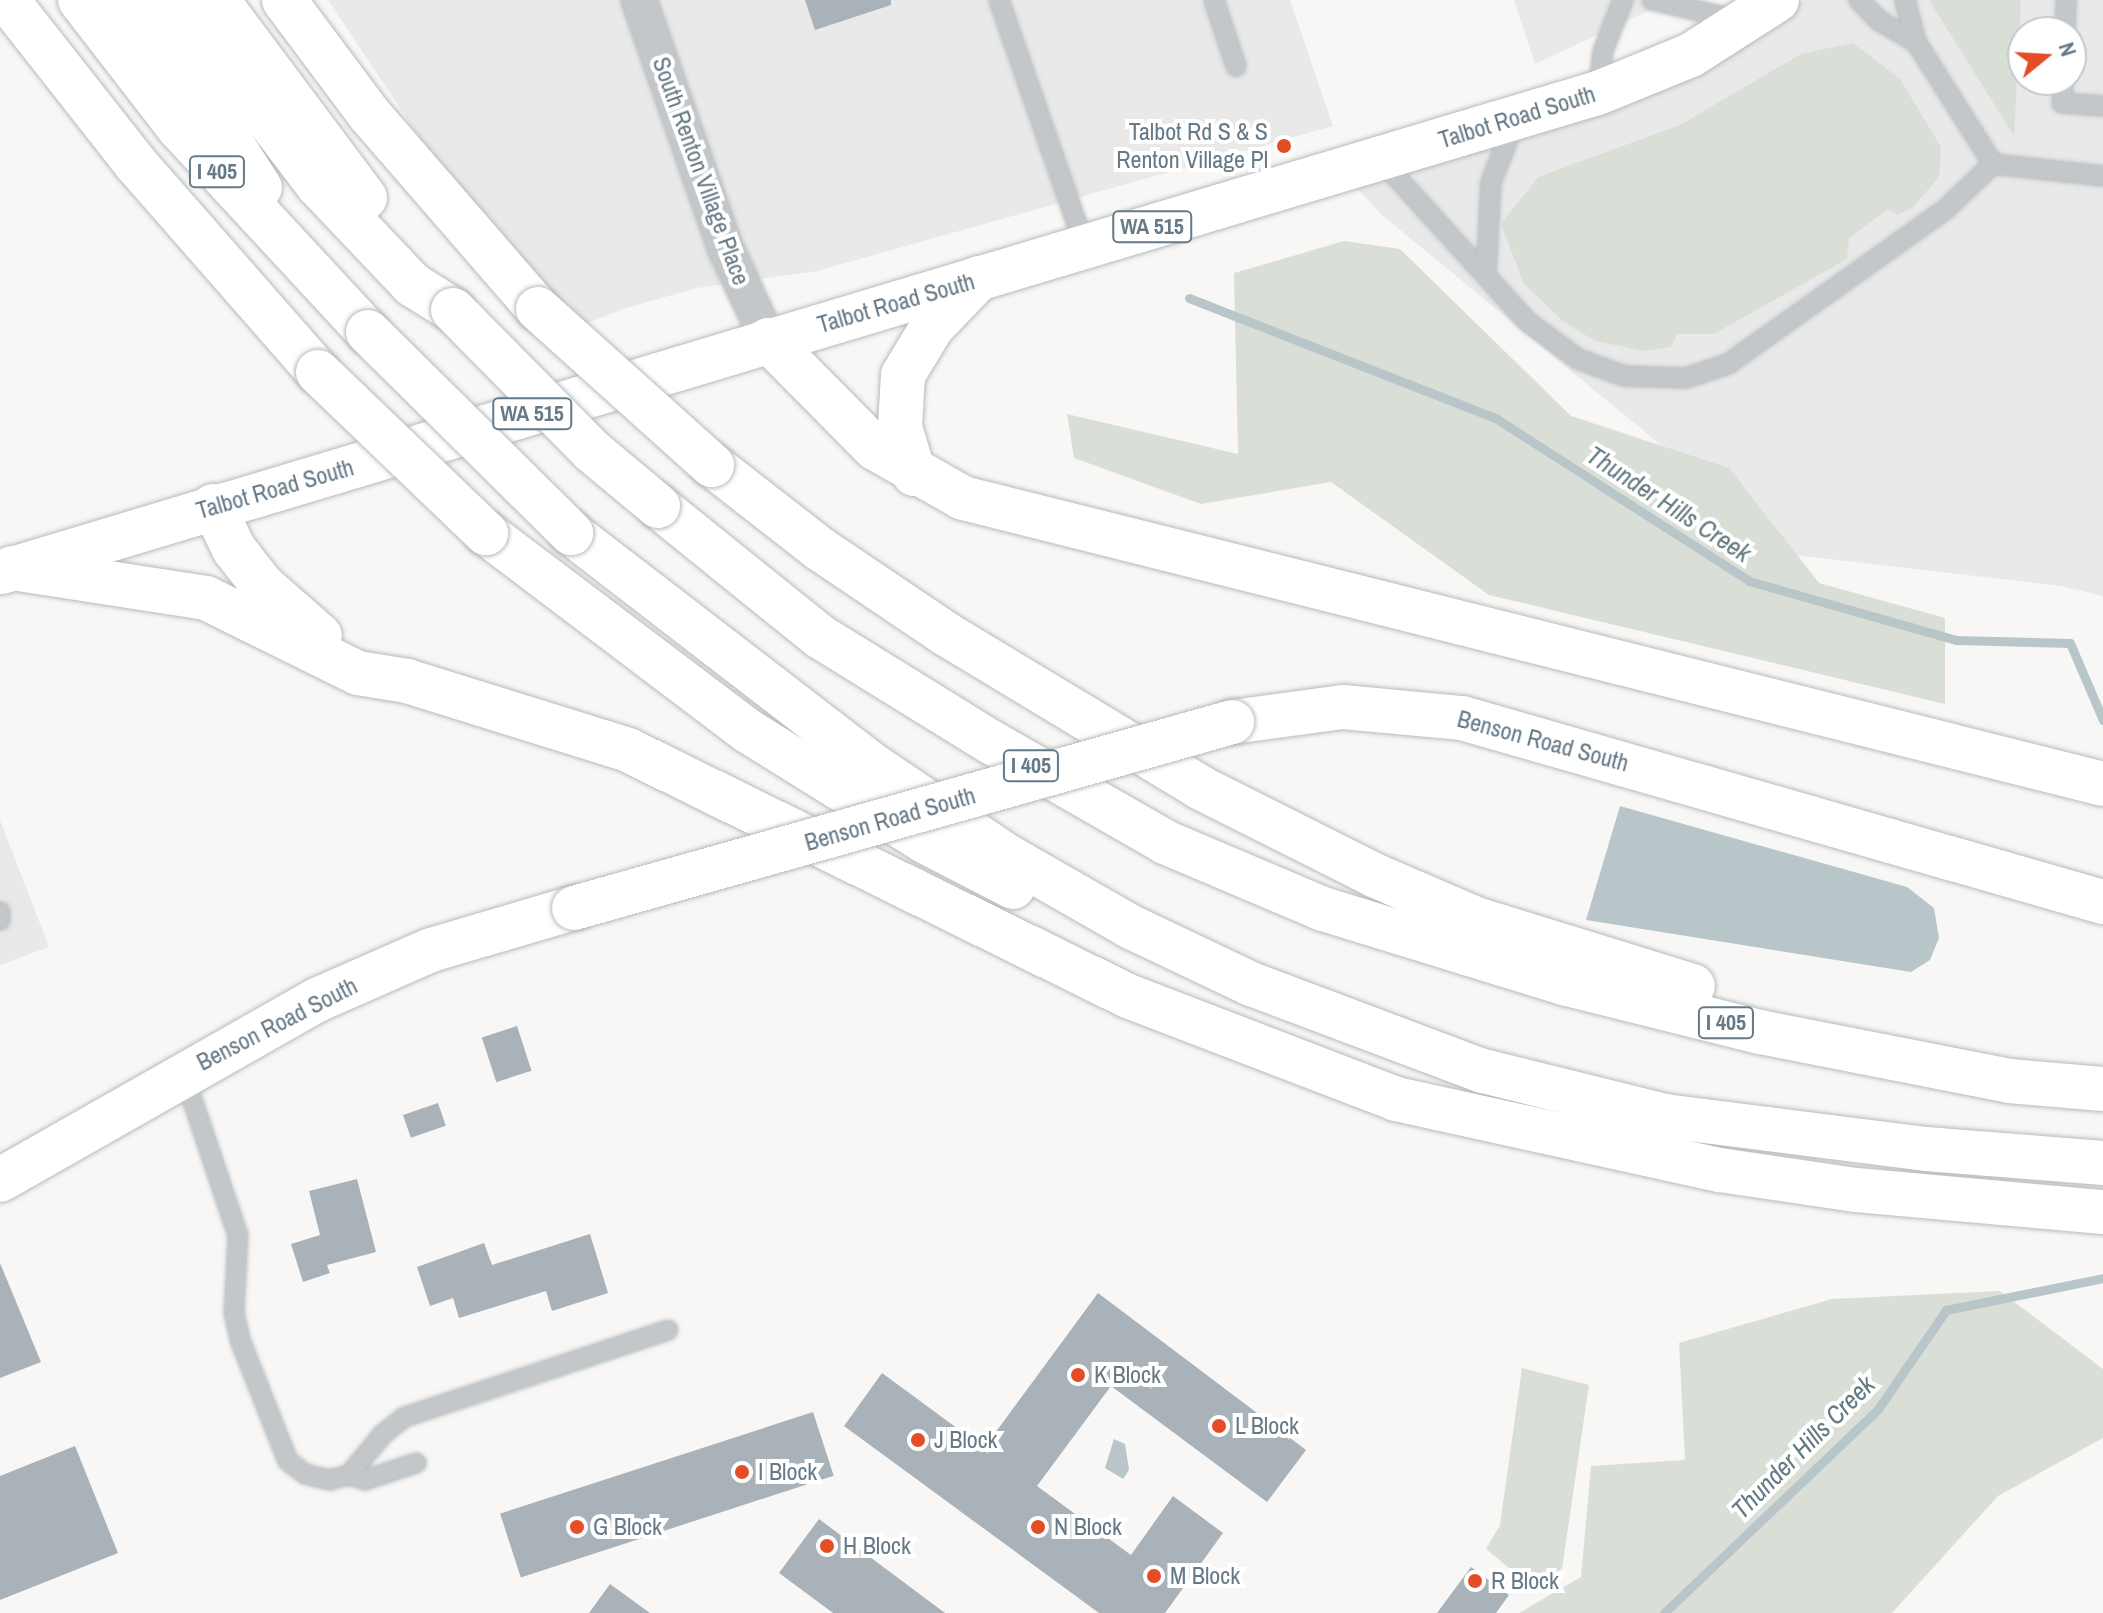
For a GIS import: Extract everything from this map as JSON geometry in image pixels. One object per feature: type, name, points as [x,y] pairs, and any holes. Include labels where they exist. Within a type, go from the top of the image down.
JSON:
[{"type":"main road","points":[[7,0],[136,164],[318,372],[486,533],[678,682],[846,795],[1016,889],[1129,926]]},
{"type":"main road","name":"I 405","points":[[80,0],[179,128],[327,291],[571,533],[874,766],[1007,856],[1129,926],[1366,1031],[1483,1071],[1665,1116],[1926,1149],[2103,1163]]},
{"type":"main road","points":[[129,0],[194,85],[327,291]]},
{"type":"main road","points":[[177,0],[326,194],[413,285],[453,310]]},
{"type":"main road","points":[[217,0],[453,310]]},
{"type":"main road","points":[[284,0],[369,114],[538,309],[712,465],[820,549],[1057,705],[1201,788],[1376,876],[1476,919],[1580,954],[1865,1026],[2009,1081]]},
{"type":"main road","name":"Talbot Road South","points":[[6,570],[1598,93],[1691,55],[1762,11]]},
{"type":"main road","points":[[914,474],[900,427],[903,375],[932,327],[979,278]]},
{"type":"main road","name":"I 405","points":[[453,310],[592,451],[819,636],[1165,842],[1323,909],[1537,976],[1760,1032],[2009,1081],[2103,1089]]},
{"type":"main road","points":[[768,340],[875,448],[914,474],[963,498],[1140,546],[2103,784]]},
{"type":"main road","points":[[213,506],[234,549],[273,595],[317,635],[407,681]]},
{"type":"main road","points":[[6,570],[206,598],[358,673],[407,681],[628,750],[1128,996],[1396,1099],[1720,1170],[1856,1190],[2103,1212]]},
{"type":"main road","name":"Benson Road South","points":[[0,1180],[183,1073],[375,973],[464,939],[1232,722],[1343,707],[1462,718],[2103,902]]},
{"type":"street","name":"South Renton Village Place","points":[[639,0],[725,247],[768,340]]},
{"type":"lane","points":[[999,0],[1085,247]]},
{"type":"lane","points":[[1214,0],[1236,66]]},
{"type":"lane","points":[[1598,93],[1603,51],[1623,0]]},
{"type":"lane","points":[[1652,0],[1762,11]]},
{"type":"lane","points":[[1859,0],[1878,20],[1916,42]]},
{"type":"lane","points":[[1905,0],[1916,42],[1993,164]]},
{"type":"lane","points":[[2062,96],[2062,103],[2103,106]]},
{"type":"lane","points":[[1486,276],[1491,182],[1516,118]]},
{"type":"lane","points":[[1380,158],[1528,322],[1578,359],[1624,376],[1686,378],[1728,364],[1942,212],[1993,164],[2103,176]]},
{"type":"lane","points":[[0,912],[0,920]]},
{"type":"lane","points":[[183,1073],[238,1235],[234,1313],[240,1340],[288,1461],[305,1474],[329,1480],[349,1475],[365,1480],[416,1463]]},
{"type":"lane","points":[[349,1475],[383,1434],[405,1417],[668,1330]]},
{"type":"shaded area","points":[[328,0],[1290,0],[1333,126],[817,271],[697,288],[626,308],[552,337]]},
{"type":"shaded area","points":[[1514,0],[1672,0],[1535,64]]},
{"type":"shaded area","points":[[1805,0],[2103,0],[2103,596],[2061,586],[1794,555],[1381,214],[1350,181],[1667,79]]},
{"type":"shaded area","points":[[1929,0],[2021,0],[2020,16],[2007,16],[2007,96],[2016,96],[2014,136]]},
{"type":"shaded area","points":[[1853,43],[1900,79],[1941,147],[1939,177],[1912,208],[1898,215],[1888,209],[1849,238],[1847,259],[1714,334],[1677,334],[1671,347],[1645,351],[1595,341],[1563,321],[1524,284],[1501,224],[1538,177],[1680,125],[1801,54]]},
{"type":"shaded area","points":[[1344,241],[1400,249],[1571,416],[1729,468],[1819,583],[1945,618],[1945,704],[1489,595],[1331,482],[1201,504],[1074,458],[1067,414],[1238,454],[1234,273]]},
{"type":"shaded area","points":[[1620,806],[1907,887],[1934,908],[1939,938],[1930,960],[1911,972],[1586,920]]},
{"type":"shaded area","points":[[0,820],[49,947],[0,965]]},
{"type":"shaded area","points":[[2000,1291],[2103,1369],[2103,1438],[1998,1496],[1892,1613],[1519,1613],[1581,1577],[1591,1466],[1685,1460],[1679,1343],[1832,1299]]},
{"type":"shaded area","points":[[1522,1368],[1589,1385],[1562,1569],[1532,1587],[1486,1549],[1500,1525]]},
{"type":"shaded area","points":[[1114,1439],[1125,1444],[1129,1470],[1123,1479],[1105,1468]]},
{"type":"building","points":[[805,0],[891,0],[891,5],[815,30]]},
{"type":"building","points":[[517,1026],[532,1071],[496,1082],[482,1037]]},
{"type":"building","points":[[438,1103],[446,1126],[411,1138],[403,1115]]},
{"type":"building","points":[[357,1179],[376,1252],[327,1265],[330,1273],[303,1282],[291,1244],[320,1235],[309,1191]]},
{"type":"building","points":[[590,1234],[608,1293],[552,1311],[546,1291],[459,1318],[453,1298],[430,1306],[417,1267],[484,1243],[492,1265]]},
{"type":"building","points":[[0,1263],[41,1362],[0,1378]]},
{"type":"building","points":[[1098,1293],[1306,1450],[1267,1502],[1111,1386],[1037,1486],[1131,1555],[1173,1496],[1223,1533],[1165,1613],[1099,1613],[844,1426],[882,1373],[984,1448]]},
{"type":"building","points":[[813,1412],[834,1476],[521,1577],[500,1514]]},
{"type":"building","points":[[75,1446],[118,1553],[0,1600],[0,1476]]},
{"type":"building","name":"H Block","points":[[819,1519],[945,1613],[833,1613],[779,1573]]},
{"type":"building","name":"R Block","points":[[1471,1567],[1509,1595],[1496,1613],[1437,1613]]},
{"type":"building","points":[[610,1584],[650,1613],[589,1613]]},
{"type":"waterway","name":"Thunder Hills Creek","points":[[1189,298],[1497,419],[1749,581],[1956,640],[2070,643],[2103,720]]},
{"type":"waterway","name":"Thunder Hills Creek","points":[[1664,1613],[1878,1409],[1946,1310],[2103,1278]]},
{"type":"place","name":"Talbot Rd S & S Renton Village Pl","points":[[1284,146]]},
{"type":"place","name":"K Block","points":[[1078,1375]]},
{"type":"place","name":"L Block","points":[[1219,1426]]},
{"type":"place","name":"J Block","points":[[918,1440]]},
{"type":"place","name":"I Block","points":[[742,1472]]},
{"type":"place","name":"G Block","points":[[577,1527]]},
{"type":"place","name":"N Block","points":[[1038,1527]]},
{"type":"place","name":"H Block","points":[[827,1546]]},
{"type":"place","name":"M Block","points":[[1154,1576]]},
{"type":"place","name":"R Block","points":[[1475,1581]]}]
